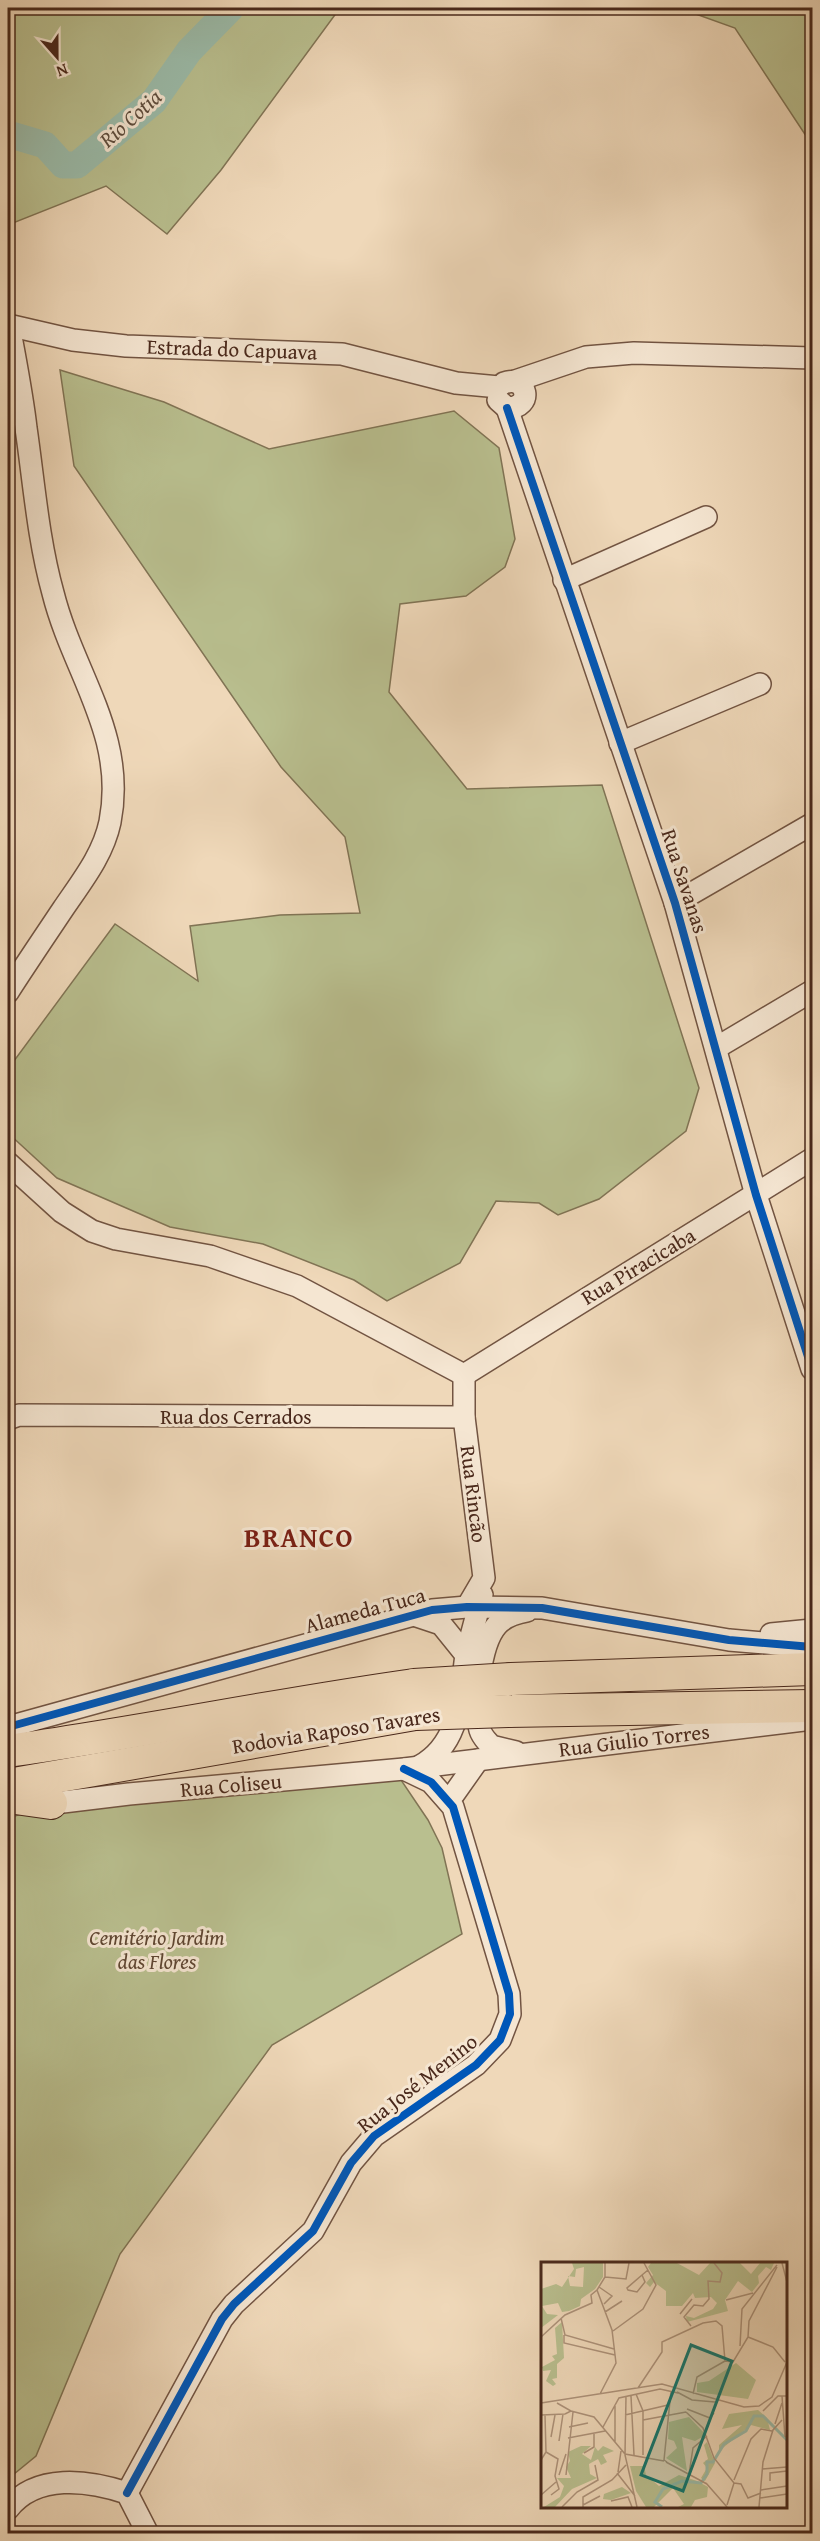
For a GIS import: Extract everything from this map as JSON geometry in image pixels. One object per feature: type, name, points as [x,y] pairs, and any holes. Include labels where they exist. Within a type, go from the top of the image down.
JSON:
[{"type":"highway","name":"Rodovia Raposo Tavares","points":[[8,1785],[512,1679],[813,1669]]},
{"type":"highway","name":"Rodovia Raposo Tavares","points":[[8,1751],[180,1724],[310,1700],[415,1700],[508,1711],[813,1706]]},
{"type":"highway","points":[[8,1797],[51,1803]]},
{"type":"street","name":"Estrada do Capuava","points":[[8,325],[73,340],[126,346],[342,354],[511,396]]},
{"type":"street","points":[[8,325],[26,426],[40,534],[50,584],[69,646],[101,714],[110,755],[114,794],[109,825],[98,858],[8,992]]},
{"type":"street","points":[[511,396],[586,357],[634,353],[813,358]]},
{"type":"street","name":"Rua Savanas","points":[[511,396],[529,472],[675,903],[756,1195],[812,1366]]},
{"type":"street","points":[[564,580],[706,517]]},
{"type":"street","points":[[620,743],[760,684]]},
{"type":"street","points":[[675,903],[813,824]]},
{"type":"street","points":[[716,1048],[813,991]]},
{"type":"street","name":"Rua Piracicaba","points":[[464,1375],[602,1287],[813,1159]]},
{"type":"street","points":[[8,1163],[62,1212],[92,1231],[116,1239],[210,1256],[297,1286],[464,1375]]},
{"type":"street","name":"Rua Rincão","points":[[464,1375],[464,1417],[484,1578]]},
{"type":"street","name":"Rua dos Cerrados","points":[[8,1419],[19,1415],[464,1417]]},
{"type":"street","points":[[474,1607],[484,1578],[511,1607]]},
{"type":"street","name":"Alameda Tuca","points":[[8,1727],[412,1614],[474,1607],[542,1608],[729,1640],[813,1647]]},
{"type":"street","name":"Rua José Menino","points":[[127,2493],[222,2319],[234,2304],[313,2231],[351,2163],[374,2136],[476,2065],[500,2040],[510,2014],[509,1994],[453,1800],[456,1725],[474,1607]]},
{"type":"street","points":[[524,1753],[497,1749],[481,1732],[477,1715],[482,1665],[489,1637],[497,1624],[513,1614],[542,1608]]},
{"type":"street","points":[[412,1614],[441,1624],[466,1655]]},
{"type":"street","name":"Alameda Tuca","points":[[729,1640],[808,1627]]},
{"type":"street","name":"Rua Giulio Torres","points":[[456,1763],[813,1719]]},
{"type":"street","points":[[412,1768],[436,1757],[456,1725]]},
{"type":"street","points":[[453,1800],[478,1760]]},
{"type":"street","name":"Rua Coliseu","points":[[8,1809],[456,1763]]},
{"type":"street","name":"Rua José Menino","points":[[412,1768],[453,1800]]},
{"type":"street","points":[[8,2509],[17,2497],[48,2483],[98,2483],[127,2493],[148,2534]]},
{"type":"green space","points":[[8,8],[340,8],[221,170],[167,234],[106,186],[8,225]]},
{"type":"green space","points":[[679,8],[812,8],[812,145],[735,28]]},
{"type":"green space","points":[[60,370],[164,402],[269,449],[454,411],[499,448],[515,539],[505,567],[466,596],[400,604],[389,692],[467,789],[602,785],[699,1088],[686,1131],[599,1199],[558,1215],[539,1203],[496,1201],[460,1263],[387,1301],[354,1280],[263,1244],[170,1227],[57,1178],[8,1133],[8,1069],[115,924],[198,981],[190,926],[280,915],[360,913],[345,837],[281,767],[74,466]]},
{"type":"green space","name":"Cemitério Jardim das Flores","points":[[399,1777],[428,1820],[442,1848],[462,1934],[272,2045],[120,2254],[36,2456],[8,2479],[8,1818],[35,1810]]},
{"type":"waterway","name":"Rio Cotia","points":[[8,134],[45,145],[63,165],[77,165],[154,101],[189,51],[231,8]]},
{"type":"cycle path","points":[[507,408],[675,903],[756,1195],[812,1369]]},
{"type":"cycle path","points":[[8,1727],[432,1610],[467,1607],[542,1608],[729,1640],[812,1647]]},
{"type":"cycle path","points":[[127,2493],[222,2319],[234,2304],[313,2231],[351,2163],[374,2136],[476,2065],[500,2040],[510,2014],[509,1994],[453,1807],[431,1782],[404,1769]]},
{"type":"district","name":"BRANCO","points":[[299,1537]]}]
